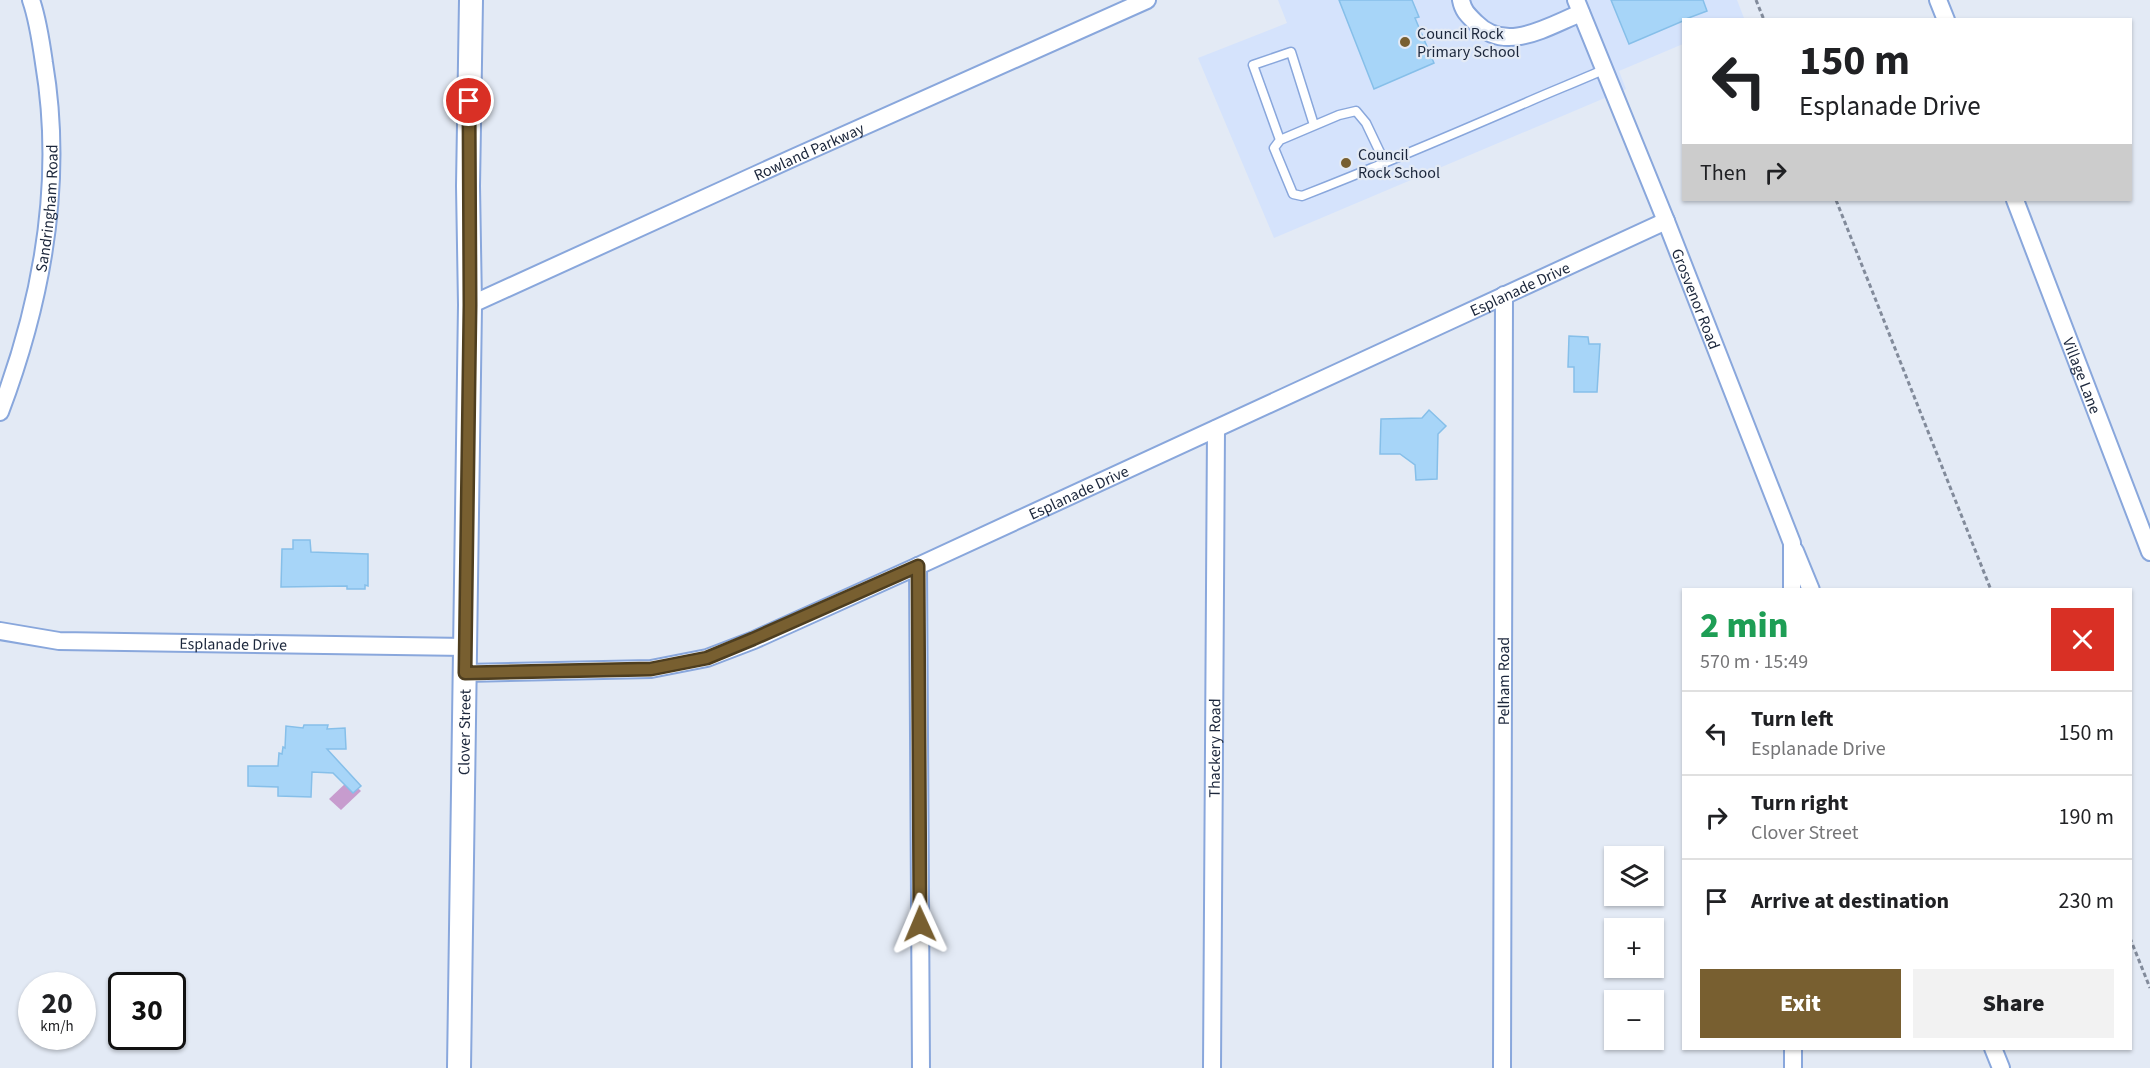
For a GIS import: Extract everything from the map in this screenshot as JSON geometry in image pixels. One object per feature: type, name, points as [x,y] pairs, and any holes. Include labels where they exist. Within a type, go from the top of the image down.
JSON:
[{"type":"main road","name":"Clover Street","points":[[459,1068],[470,305],[468,186],[471,0]]},
{"type":"street","name":"Sandringham Road","points":[[0,412],[31,316],[48,226],[52,152],[50,111],[42,45],[31,0]]},
{"type":"street","name":"Rowland Parkway","points":[[470,305],[795,156],[1147,0]]},
{"type":"street","name":"Grosvenor Road","points":[[1461,0],[1463,10],[1485,33],[1511,39],[1538,31],[1579,6],[1792,543],[1792,588]]},
{"type":"street","points":[[1938,0],[1945,18]]},
{"type":"street","name":"Village Lane","points":[[2015,201],[2150,552]]},
{"type":"street","name":"Esplanade Drive","points":[[465,673],[651,669],[707,658],[918,566],[1666,221]]},
{"type":"street","name":"Pelham Road","points":[[1502,1068],[1504,295]]},
{"type":"street","name":"Thackery Road","points":[[1212,1068],[1216,429]]},
{"type":"street","points":[[1792,543],[1810,588]]},
{"type":"street","points":[[918,566],[921,1068]]},
{"type":"street","name":"Esplanade Drive","points":[[0,631],[59,640],[466,647]]},
{"type":"street","points":[[1793,1050],[1793,1068]]},
{"type":"street","points":[[1994,1050],[2001,1068]]},
{"type":"lane","points":[[1280,140],[1253,65],[1291,52],[1314,125]]},
{"type":"lane","points":[[1385,163],[1366,123],[1356,111],[1339,115],[1280,140],[1274,148],[1293,194],[1302,196],[1385,163],[1605,69]]},
{"type":"path","points":[[1756,0],[1763,18]]},
{"type":"path","points":[[1836,201],[1990,588]]},
{"type":"path","points":[[2132,943],[2150,988]]},
{"type":"shaded area","name":"Council Rock School","points":[[1278,0],[1737,0],[1744,18],[1682,18],[1682,44],[1619,71],[1626,89],[1274,238],[1198,58],[1287,23]]},
{"type":"shaded area","points":[[349,780],[361,791],[341,810],[329,799]]},
{"type":"building","name":"Council Rock Primary School","points":[[1339,0],[1412,0],[1419,17],[1415,18],[1434,63],[1374,89]]},
{"type":"building","points":[[1611,0],[1703,0],[1707,11],[1682,18],[1682,21],[1629,44]]},
{"type":"building","points":[[1569,336],[1588,337],[1589,344],[1600,344],[1597,392],[1574,392],[1574,367],[1568,367]]},
{"type":"building","points":[[1429,410],[1446,426],[1438,434],[1437,479],[1416,480],[1415,465],[1400,454],[1380,454],[1381,419],[1422,418]]},
{"type":"building","points":[[293,540],[310,540],[311,552],[368,554],[368,586],[365,585],[365,589],[347,589],[347,586],[281,587],[282,549],[293,549]]},
{"type":"building","points":[[304,725],[328,725],[327,729],[345,728],[346,749],[327,749],[361,786],[353,793],[333,773],[312,772],[311,797],[278,796],[278,787],[248,786],[248,766],[278,766],[279,753],[282,754],[283,747],[285,748],[286,726],[303,728]]},
{"type":"place","name":"Council Rock Primary School","points":[[1405,42]]},
{"type":"place","name":"Council Rock School","points":[[1346,163]]},
{"type":"route","points":[[469,101],[470,305],[465,673],[651,669],[707,658],[918,566],[920,924]]}]
